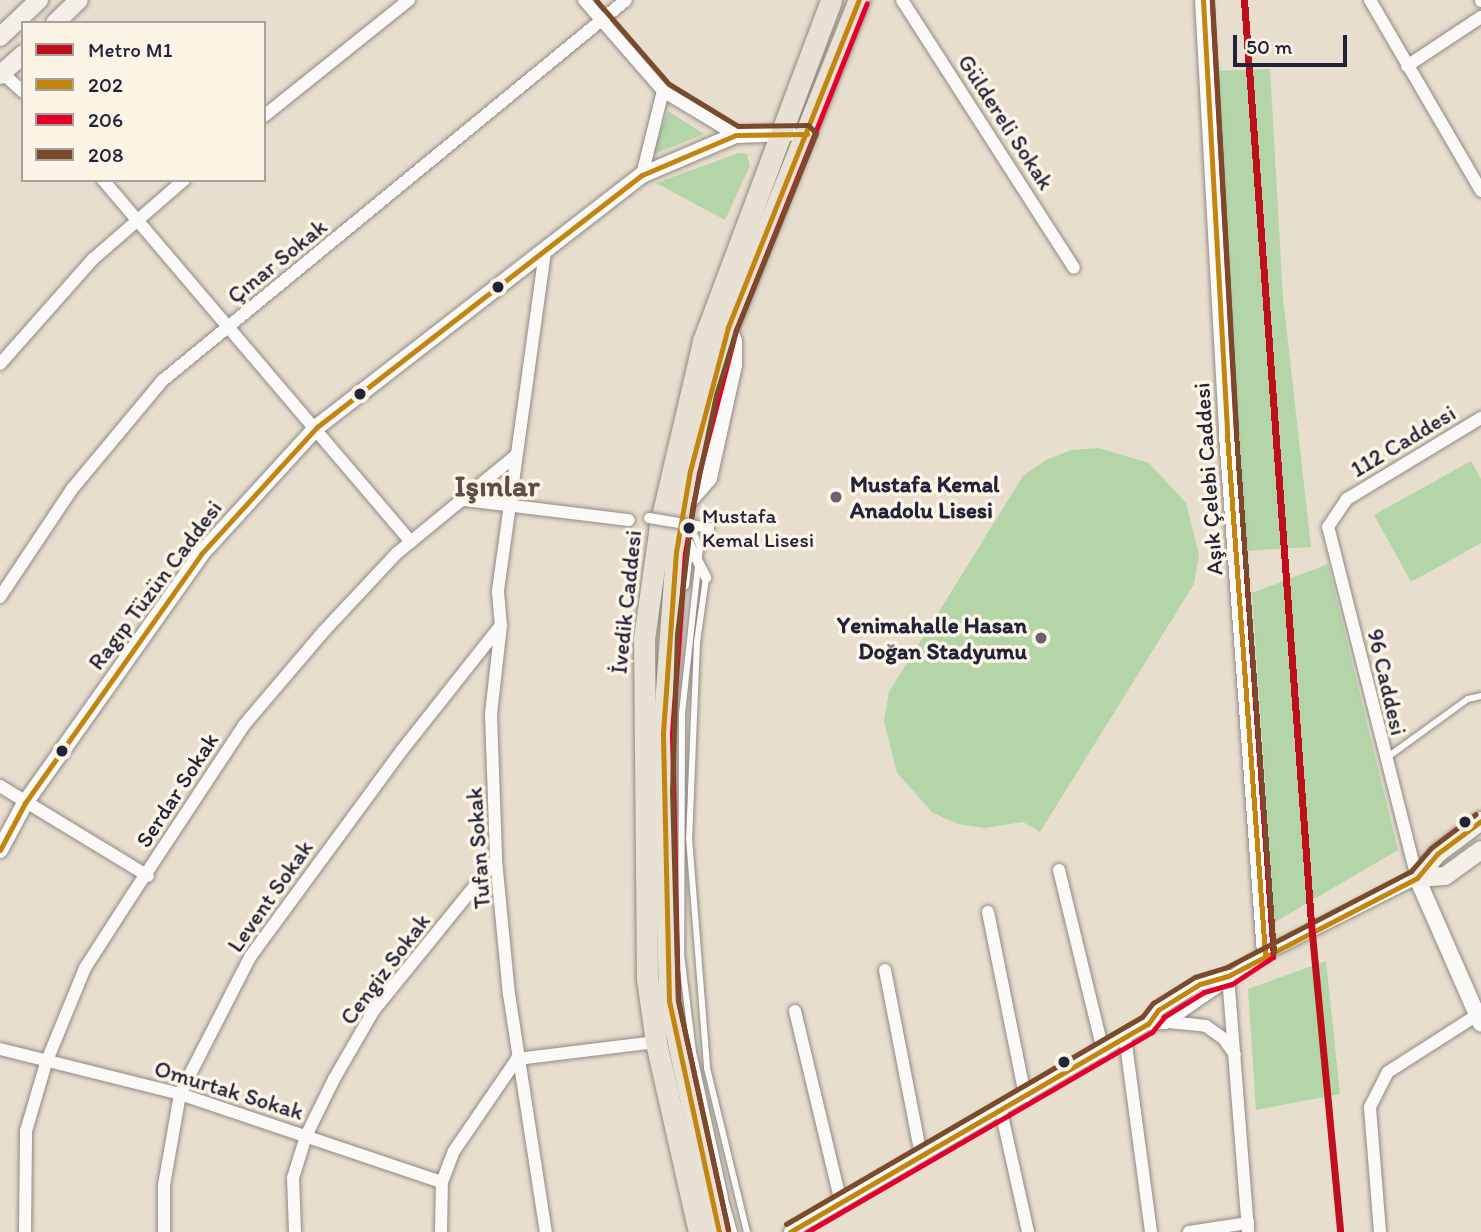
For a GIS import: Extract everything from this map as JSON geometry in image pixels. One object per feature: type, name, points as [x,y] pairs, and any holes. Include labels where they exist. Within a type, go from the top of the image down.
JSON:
[{"type":"main road","points":[[0,37],[39,0]]},
{"type":"main road","points":[[57,21],[79,0]]},
{"type":"main road","name":"İvedik Caddesi","points":[[699,1232],[656,1042],[647,979],[643,843],[644,639],[651,580],[688,396],[722,282],[831,0]]},
{"type":"main road","name":"İvedik Caddesi","points":[[723,1222],[669,1000],[663,904],[665,678],[683,508],[708,393],[728,327],[859,0]]},
{"type":"main road","points":[[1,73],[21,56]]},
{"type":"main road","points":[[1417,878],[1437,854],[1481,821]]},
{"type":"main road","points":[[1417,878],[1445,876],[1481,850]]},
{"type":"street","points":[[266,114],[410,0]]},
{"type":"street","points":[[584,0],[663,91],[736,135]]},
{"type":"street","name":"Çınar Sokak","points":[[0,597],[72,489],[162,381],[626,0]]},
{"type":"street","name":"Güldereli Sokak","points":[[902,0],[1074,268]]},
{"type":"street","name":"Aşık Çelebi Caddesi","points":[[1203,0],[1227,435],[1265,954]]},
{"type":"street","points":[[1370,0],[1481,191]]},
{"type":"street","points":[[1406,66],[1481,17]]},
{"type":"street","points":[[1,73],[21,90]]},
{"type":"street","points":[[642,175],[663,91]]},
{"type":"street","name":"Ragıp Tüzün Caddesi","points":[[0,850],[25,803],[201,554],[317,427],[545,253],[642,175],[736,135],[807,134]]},
{"type":"street","points":[[105,182],[317,427],[411,542]]},
{"type":"street","points":[[0,364],[93,259],[182,182]]},
{"type":"street","name":"Tufan Sokak","points":[[545,253],[498,592],[501,625],[491,714],[496,860],[517,1059],[546,1232]]},
{"type":"street","name":"112 Caddesi","points":[[1347,499],[1481,418]]},
{"type":"street","name":"Serdar Sokak","points":[[25,1232],[26,1132],[46,1063],[85,968],[148,876],[244,725],[324,631],[411,542],[515,456]]},
{"type":"street","name":"96 Caddesi","points":[[1347,499],[1328,527],[1384,760],[1417,878]]},
{"type":"street","points":[[465,500],[629,520]]},
{"type":"street","points":[[649,518],[709,528]]},
{"type":"street","points":[[706,578],[689,543],[675,688],[671,877],[686,1041],[723,1222]]},
{"type":"street","name":"Levent Sokak","points":[[164,1232],[164,1185],[180,1094],[250,957],[402,750],[501,625]]},
{"type":"street","points":[[0,786],[148,876]]},
{"type":"street","name":"Cengiz Sokak","points":[[295,1232],[293,1178],[306,1136],[374,1010],[496,860]]},
{"type":"street","points":[[1059,870],[1103,1051]]},
{"type":"street","points":[[790,1232],[1148,1024],[1158,1010],[1200,984],[1228,976],[1265,954],[1417,878],[1479,1019],[1388,1072],[1370,1107],[1380,1232]]},
{"type":"street","points":[[988,912],[1025,1096]]},
{"type":"street","points":[[885,970],[921,1156]]},
{"type":"street","points":[[1165,1023],[1208,997],[1228,976]]},
{"type":"street","points":[[1189,1232],[1248,1228],[1237,1057],[1228,976]]},
{"type":"street","points":[[795,1011],[841,1202]]},
{"type":"street","points":[[1148,1024],[1206,1026],[1224,1039],[1237,1057]]},
{"type":"street","points":[[1125,1037],[1151,1232]]},
{"type":"street","points":[[441,1232],[442,1182],[454,1151],[517,1059],[656,1042]]},
{"type":"street","name":"Omurtak Sokak","points":[[0,1049],[46,1063],[180,1094],[442,1182]]},
{"type":"street","points":[[1001,1111],[1028,1232]]},
{"type":"lane","points":[[683,508],[700,548],[682,714],[679,913],[686,1011],[726,1189],[723,1222]]},
{"type":"lane","points":[[706,578],[697,642],[689,849],[707,1068],[747,1232]]},
{"type":"lane","points":[[1384,760],[1468,699],[1481,696]]},
{"type":"green space","points":[[1270,69],[1283,298],[1311,547],[1245,551],[1213,71]]},
{"type":"green space","points":[[668,111],[704,134],[652,155]]},
{"type":"green space","points":[[739,153],[747,154],[750,166],[725,220],[656,183]]},
{"type":"green space","name":"Yenimahalle Hasan Doğan Stadyumu","points":[[1098,448],[1149,463],[1186,503],[1199,555],[1194,584],[1040,832],[1023,822],[985,828],[958,824],[933,813],[897,773],[884,721],[889,692],[1023,476],[1046,460],[1071,450]]},
{"type":"green space","points":[[1471,461],[1481,479],[1481,543],[1411,582],[1374,515]]},
{"type":"green space","points":[[1328,564],[1398,850],[1275,922],[1252,593]]},
{"type":"green space","points":[[1326,961],[1340,1094],[1256,1110],[1248,989]]},
{"type":"metro line","name":"M1","points":[[1244,0],[1311,923],[1340,1232]]},
{"type":"transit line","name":"208","points":[[596,0],[669,84],[738,126],[808,125],[816,133],[736,330],[716,395],[692,509],[677,634],[672,790],[678,1000],[728,1230]]},
{"type":"transit line","name":"202","points":[[719,1232],[669,1001],[663,733],[676,552],[690,471],[728,327],[859,0]]},
{"type":"transit line","name":"202","points":[[1203,0],[1227,435],[1265,954]]},
{"type":"transit line","name":"206","points":[[807,1232],[1152,1032],[1164,1017],[1204,992],[1232,984],[1273,957],[1236,434],[1212,0]]},
{"type":"transit line","name":"208","points":[[1212,0],[1236,434],[1274,953]]},
{"type":"transit line","name":"206","points":[[728,1230],[678,1000],[672,733],[685,553],[699,473],[736,330],[867,3]]},
{"type":"transit line","name":"202","points":[[0,850],[25,803],[201,554],[317,427],[642,175],[736,135],[807,134]]},
{"type":"transit line","name":"208","points":[[786,1224],[1142,1017],[1153,1003],[1195,977],[1225,968],[1411,871],[1431,848],[1476,814]]},
{"type":"transit line","name":"202","points":[[790,1232],[1148,1024],[1158,1010],[1200,984],[1228,976],[1417,878],[1437,854],[1481,821]]},
{"type":"place","name":"Mustafa Kemal Anadolu Lisesi","points":[[836,497]]},
{"type":"place","name":"Mustafa Kemal Lisesi","points":[[689,528]]},
{"type":"place","name":"Yenimahalle Hasan Doğan Stadyumu","points":[[1041,638]]},
{"type":"district","name":"Işınlar","points":[[497,486]]}]
